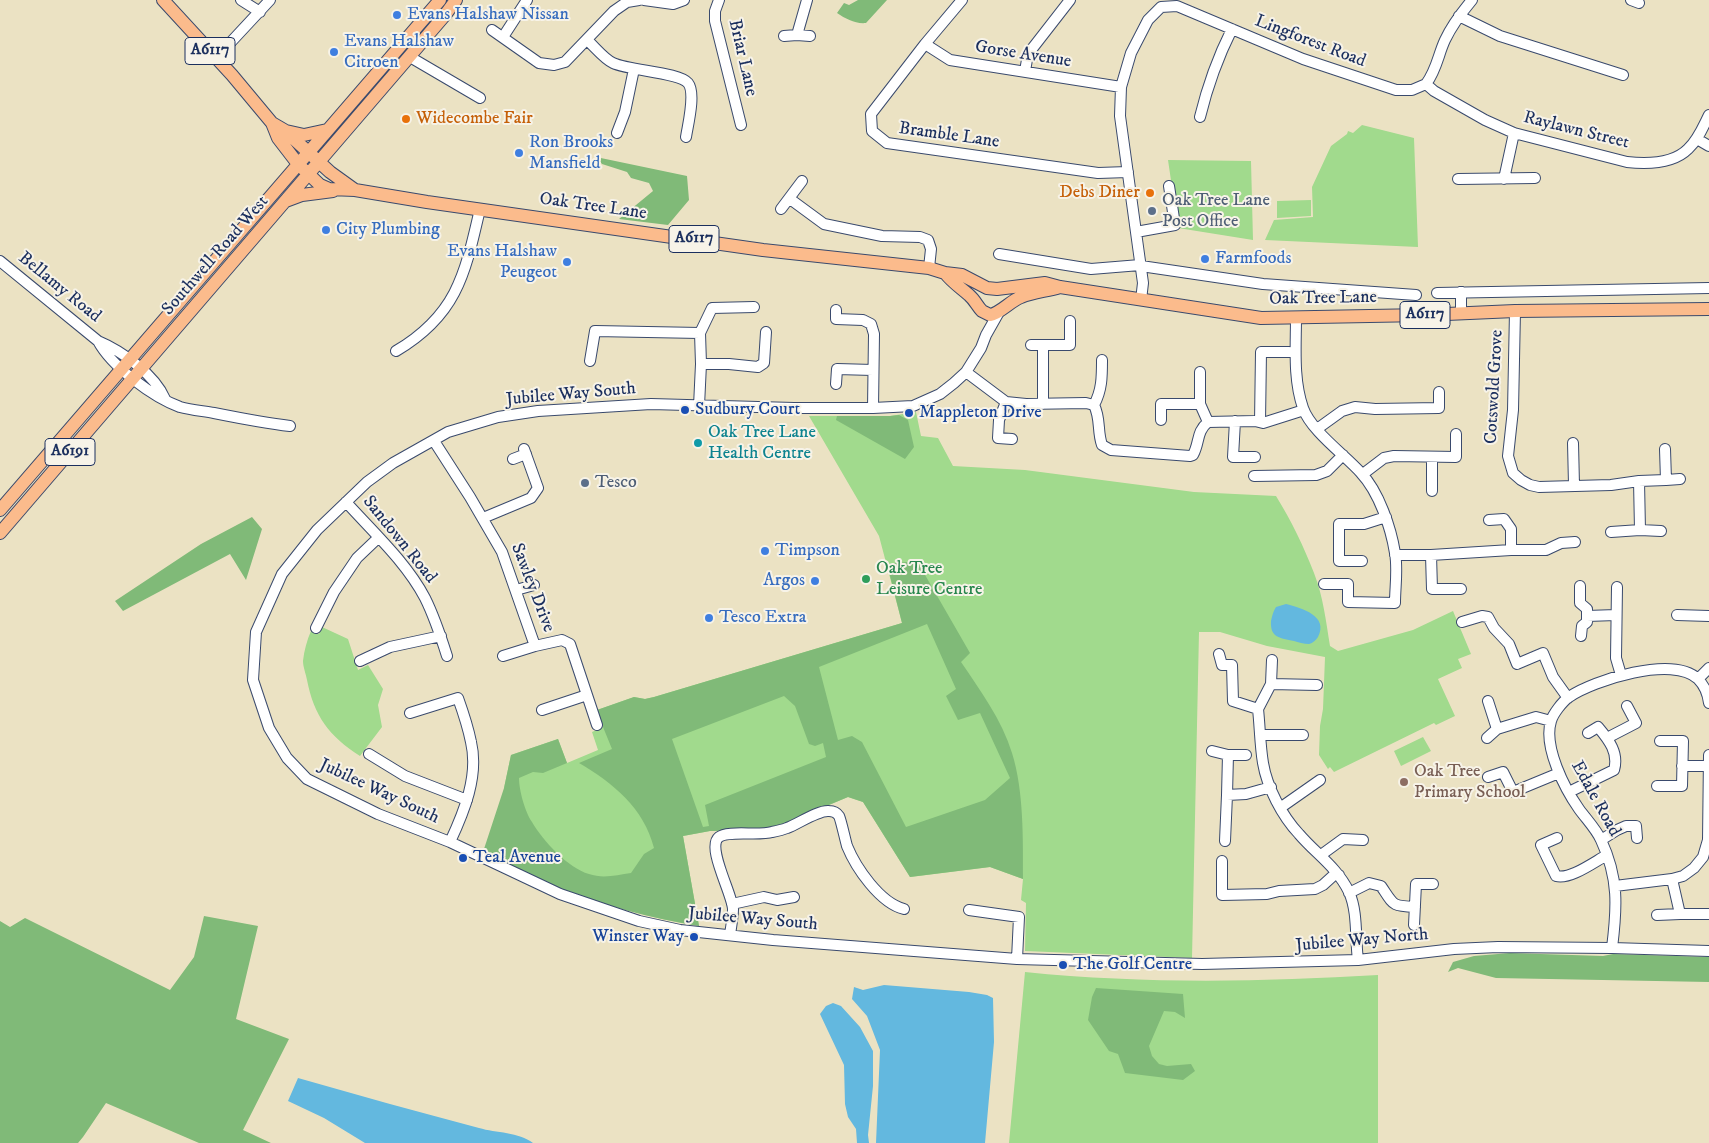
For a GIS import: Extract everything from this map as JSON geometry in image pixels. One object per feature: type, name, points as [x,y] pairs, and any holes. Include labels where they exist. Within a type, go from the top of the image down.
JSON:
[{"type":"main road","name":"A6117","points":[[163,0],[217,57],[272,123],[278,138],[303,169]]},
{"type":"main road","points":[[313,158],[327,130],[440,0]]},
{"type":"main road","points":[[303,169],[308,162],[367,107],[456,0]]},
{"type":"main road","name":"A6117","points":[[272,123],[284,130],[313,158]]},
{"type":"main road","points":[[284,130],[304,135],[327,130]]},
{"type":"main road","name":"Oak Tree Lane","points":[[313,158],[355,190]]},
{"type":"main road","name":"Oak Tree Lane","points":[[303,169],[323,186],[337,190],[355,190],[763,250],[929,268],[945,273],[962,275],[992,288],[1045,283],[1060,287],[1261,318],[1515,311],[1709,309]]},
{"type":"main road","name":"Southwell Road West","points":[[0,533],[286,201],[303,169]]},
{"type":"main road","name":"Southwell Road West","points":[[0,510],[243,228],[303,169]]},
{"type":"main road","points":[[286,201],[302,195],[337,190]]},
{"type":"main road","name":"Oak Tree Lane","points":[[945,273],[954,285],[970,295],[979,307]]},
{"type":"main road","name":"Oak Tree Lane","points":[[1001,310],[1009,302],[1022,296],[1060,287]]},
{"type":"main road","points":[[992,288],[1003,295],[1004,300],[1001,310],[990,315],[979,307],[978,295],[992,288]]},
{"type":"street","points":[[241,0],[260,12]]},
{"type":"street","points":[[217,57],[270,0]]},
{"type":"street","points":[[503,37],[527,0]]},
{"type":"street","points":[[492,30],[539,63],[554,65],[565,62],[614,11],[627,2],[640,0]]},
{"type":"street","points":[[644,0],[673,4],[684,0]]},
{"type":"street","name":"Briar Lane","points":[[719,0],[715,12],[715,21],[741,125]]},
{"type":"street","points":[[797,35],[807,0]]},
{"type":"street","name":"Bramble Lane","points":[[962,0],[871,114],[872,131],[887,143],[1098,173],[1128,172]]},
{"type":"street","points":[[1025,71],[1028,54],[1070,0]]},
{"type":"street","points":[[1426,84],[1434,73],[1445,41],[1459,16],[1472,0]]},
{"type":"street","name":"Lingforest Road","points":[[1142,300],[1144,287],[1120,116],[1121,87],[1131,53],[1148,20],[1159,4],[1177,6],[1303,59],[1396,90],[1412,90],[1426,84]]},
{"type":"street","points":[[1459,16],[1500,36],[1623,75]]},
{"type":"street","points":[[1200,118],[1207,87],[1218,57],[1232,28]]},
{"type":"street","points":[[784,36],[810,36]]},
{"type":"street","points":[[587,40],[612,63],[681,78],[688,83],[692,96],[690,132]]},
{"type":"street","name":"Gorse Avenue","points":[[925,44],[950,60],[1121,87]]},
{"type":"street","points":[[410,57],[480,98]]},
{"type":"street","points":[[617,133],[625,112],[634,69]]},
{"type":"street","name":"Raylawn Street","points":[[1426,84],[1434,91],[1485,120],[1514,133],[1627,162],[1644,164],[1665,161],[1687,151],[1697,139],[1709,115]]},
{"type":"street","points":[[1504,178],[1514,133]]},
{"type":"street","points":[[1697,139],[1709,146]]},
{"type":"street","points":[[1458,179],[1536,178]]},
{"type":"street","points":[[781,210],[802,181]]},
{"type":"street","points":[[1136,232],[1175,226],[1169,186]]},
{"type":"street","points":[[790,199],[824,224],[882,236],[920,237],[928,240],[931,249],[929,268]]},
{"type":"street","points":[[396,351],[423,333],[447,307],[464,274],[480,209]]},
{"type":"street","name":"Oak Tree Lane","points":[[999,254],[1090,269],[1141,266],[1263,284],[1416,295]]},
{"type":"street","name":"Bellamy Road","points":[[0,261],[98,341],[111,346],[154,395],[180,407],[290,426]]},
{"type":"street","points":[[1437,293],[1709,288]]},
{"type":"street","points":[[1461,292],[1461,313]]},
{"type":"street","points":[[699,406],[700,333],[712,308],[754,307]]},
{"type":"street","points":[[979,307],[986,335]]},
{"type":"street","points":[[836,310],[836,318],[863,320],[871,324],[874,334],[872,408]]},
{"type":"street","name":"Jubilee Way South","points":[[1001,310],[966,372],[940,394],[913,406],[872,408],[652,404],[538,411],[498,417],[448,432],[385,468],[367,482],[317,530],[282,574],[256,632],[253,680],[268,728],[287,758],[308,779],[378,814],[450,842],[560,894],[639,922],[680,930],[1017,959]]},
{"type":"street","name":"Cotswold Grove","points":[[1515,311],[1513,410],[1508,456],[1513,473],[1530,485],[1552,487],[1611,485],[1639,481],[1680,479]]},
{"type":"street","points":[[1296,317],[1296,366],[1298,389],[1304,410],[1317,429],[1363,474],[1386,517],[1396,555],[1395,603],[1348,602],[1348,584],[1324,584]]},
{"type":"street","points":[[1031,345],[1070,345],[1070,321]]},
{"type":"street","points":[[590,361],[595,331],[700,333]]},
{"type":"street","points":[[701,364],[758,367],[764,362],[766,332]]},
{"type":"street","points":[[1043,345],[1043,404]]},
{"type":"street","points":[[1260,422],[1261,352],[1289,352]]},
{"type":"street","points":[[1094,405],[1100,395],[1102,385],[1102,360]]},
{"type":"street","points":[[836,384],[837,369],[873,370]]},
{"type":"street","points":[[966,372],[1006,402],[1026,404],[1086,403],[1094,405],[1099,415],[1102,445],[1112,450],[1190,456],[1196,450],[1201,428],[1208,422],[1263,423],[1304,410]]},
{"type":"street","points":[[1200,372],[1200,404],[1208,422]]},
{"type":"street","points":[[1317,429],[1342,411],[1355,407],[1375,409],[1439,408],[1439,392]]},
{"type":"street","points":[[1006,402],[999,420],[998,438],[1012,439]]},
{"type":"street","points":[[1161,420],[1161,404],[1200,404]]},
{"type":"street","points":[[1234,421],[1233,457],[1255,457]]},
{"type":"street","points":[[1363,474],[1384,458],[1394,456],[1456,457],[1456,434]]},
{"type":"street","name":"Sawley Drive","points":[[434,440],[502,552],[535,646],[562,640],[570,644],[596,725]]},
{"type":"street","points":[[1573,443],[1574,485]]},
{"type":"street","points":[[1665,449],[1666,480]]},
{"type":"street","points":[[483,518],[531,498],[538,488],[525,452],[513,459]]},
{"type":"street","points":[[1254,476],[1316,475],[1327,471],[1343,456]]},
{"type":"street","points":[[1432,458],[1432,491]]},
{"type":"street","points":[[1639,481],[1640,530]]},
{"type":"street","name":"Sandown Road","points":[[346,502],[414,580],[425,599],[447,656]]},
{"type":"street","points":[[1362,561],[1340,561],[1339,524],[1364,524],[1386,517]]},
{"type":"street","points":[[1489,520],[1504,520],[1511,529],[1511,550]]},
{"type":"street","points":[[1611,532],[1661,531]]},
{"type":"street","points":[[316,628],[334,592],[357,558],[378,538]]},
{"type":"street","points":[[1396,555],[1546,550],[1561,542],[1575,542]]},
{"type":"street","points":[[1431,555],[1432,589],[1461,589]]},
{"type":"street","points":[[516,590],[534,585]]},
{"type":"street","points":[[1580,586],[1580,602],[1587,608],[1587,622],[1582,626],[1581,636]]},
{"type":"street","points":[[1617,587],[1616,658],[1621,675]]},
{"type":"street","points":[[1587,616],[1616,615]]},
{"type":"street","points":[[1677,615],[1709,616]]},
{"type":"street","points":[[1462,622],[1482,616],[1488,618],[1494,628],[1509,644],[1517,664],[1543,653],[1552,677],[1568,698]]},
{"type":"street","points":[[360,661],[390,647],[440,636]]},
{"type":"street","points":[[503,656],[535,646]]},
{"type":"street","points":[[1219,654],[1222,665],[1232,665],[1233,701],[1258,709]]},
{"type":"street","points":[[1272,660],[1271,684],[1258,709],[1263,763],[1280,808],[1298,834],[1332,866],[1349,893],[1354,918],[1358,960]]},
{"type":"street","points":[[1698,679],[1709,668]]},
{"type":"street","points":[[1487,738],[1497,729],[1536,717],[1550,721],[1568,698],[1612,677],[1621,675],[1662,669],[1683,671],[1698,679],[1708,694],[1709,703]]},
{"type":"street","points":[[1271,684],[1317,684]]},
{"type":"street","points":[[542,710],[587,695]]},
{"type":"street","points":[[410,713],[458,698],[472,743],[473,764],[471,784],[467,800],[450,842]]},
{"type":"street","points":[[1488,701],[1497,729]]},
{"type":"street","points":[[1607,738],[1636,722],[1627,706]]},
{"type":"street","name":"Edale Road","points":[[1550,721],[1552,749],[1559,773],[1569,792],[1601,840],[1607,855],[1615,886],[1616,910],[1612,948]]},
{"type":"street","points":[[1569,792],[1614,770],[1617,761],[1607,738],[1598,727],[1588,733]]},
{"type":"street","points":[[1260,735],[1303,735]]},
{"type":"street","points":[[1657,786],[1682,786],[1683,741],[1660,741]]},
{"type":"street","points":[[1212,752],[1228,755],[1246,755]]},
{"type":"street","points":[[369,754],[405,776],[467,800]]},
{"type":"street","points":[[1225,841],[1228,755]]},
{"type":"street","points":[[1615,886],[1683,876],[1694,868],[1703,857],[1708,840],[1709,755]]},
{"type":"street","points":[[1682,766],[1709,766]]},
{"type":"street","points":[[1488,777],[1503,772],[1514,792],[1559,773]]},
{"type":"street","points":[[1280,808],[1320,780]]},
{"type":"street","points":[[1227,794],[1246,794],[1271,787]]},
{"type":"street","points":[[730,935],[733,909],[714,852],[715,843],[719,837],[727,834],[767,834],[787,828],[822,812],[830,811],[840,817],[842,831],[848,848],[861,870],[887,902],[904,909]]},
{"type":"street","points":[[1601,840],[1626,826],[1636,826],[1637,838]]},
{"type":"street","points":[[1321,855],[1343,838],[1363,840]]},
{"type":"street","points":[[1557,838],[1541,845],[1556,876],[1569,876],[1607,855]]},
{"type":"street","points":[[1222,861],[1222,895],[1267,894],[1279,891],[1315,889],[1334,874],[1339,875]]},
{"type":"street","points":[[1672,879],[1680,914]]},
{"type":"street","points":[[1349,893],[1369,883],[1380,886],[1392,903],[1398,906],[1415,907]]},
{"type":"street","points":[[1414,925],[1416,884],[1433,884]]},
{"type":"street","points":[[732,904],[764,897],[777,900],[794,897]]},
{"type":"street","points":[[970,910],[1019,917],[1017,959]]},
{"type":"street","points":[[1657,915],[1709,914]]},
{"type":"street","name":"Jubilee Way North","points":[[1017,959],[1202,964],[1358,960],[1454,949],[1516,947],[1709,951]]},
{"type":"green space","points":[[858,0],[887,0],[866,23],[851,21],[837,13],[844,3],[849,5]]},
{"type":"green space","points":[[1362,125],[1414,138],[1418,247],[1265,240],[1274,220],[1313,217],[1312,187],[1331,146],[1347,134],[1348,131],[1353,133]]},
{"type":"green space","points":[[596,157],[687,176],[689,200],[668,225],[619,219],[653,191],[649,183],[631,178],[627,172],[602,164]]},
{"type":"green space","points":[[1168,160],[1251,161],[1253,240],[1178,228]]},
{"type":"green space","points":[[1311,200],[1311,216],[1277,218],[1277,201]]},
{"type":"green space","points":[[916,412],[921,436],[938,438],[953,466],[1025,470],[1194,492],[1276,496],[1297,534],[1314,573],[1326,618],[1330,646],[1338,651],[1413,630],[1453,611],[1471,654],[1458,659],[1462,668],[1438,679],[1455,716],[1436,725],[1434,723],[1334,772],[1330,767],[1328,769],[1319,755],[1325,657],[1267,646],[1220,632],[1199,632],[1192,958],[1025,951],[1026,903],[1021,900],[1023,879],[990,867],[910,877],[863,802],[848,797],[769,830],[710,831],[683,836],[699,926],[645,915],[558,888],[504,788],[511,755],[558,739],[567,763],[598,750],[592,732],[603,727],[597,710],[634,697],[645,699],[654,697],[902,623],[879,536],[809,416],[890,416]]},
{"type":"green space","points":[[899,415],[908,420],[914,447],[905,459],[836,420],[837,416]]},
{"type":"green space","points":[[252,517],[262,529],[246,580],[230,554],[123,611],[115,601],[201,544]]},
{"type":"green space","points":[[917,561],[970,653],[961,662],[983,694],[1008,741],[1016,768],[1021,799],[1023,879],[990,867],[910,877],[863,802],[848,797],[769,830],[710,831],[683,836],[699,926],[610,906],[540,880],[483,852],[504,788],[511,755],[558,739],[567,763],[543,773],[533,772],[519,778],[523,801],[529,818],[557,853],[581,871],[600,876],[631,873],[644,854],[654,848],[643,821],[626,798],[615,788],[579,763],[612,749],[597,710],[634,697],[645,699],[654,697],[902,623],[887,564]],"holes":[[[927,624],[956,689],[946,696],[958,720],[980,713],[1010,778],[985,800],[906,827],[862,742],[852,736],[838,740],[819,667]],[[784,696],[795,706],[809,744],[815,746],[823,743],[826,757],[705,805],[709,826],[703,827],[672,739]]]},
{"type":"green space","points":[[322,627],[348,639],[358,670],[368,665],[383,689],[378,705],[382,727],[360,756],[331,733],[319,715],[310,693],[303,666],[304,653],[311,631],[319,634]]},
{"type":"green space","points":[[1423,737],[1431,751],[1401,766],[1394,751]]},
{"type":"green space","points":[[204,916],[258,926],[236,1019],[289,1039],[243,1130],[271,1143],[199,1143],[106,1103],[78,1143],[0,1143],[0,921],[10,927],[25,918],[170,990],[194,957]]},
{"type":"green space","points":[[1510,953],[1709,957],[1709,982],[1496,978],[1458,968],[1448,972],[1453,962],[1474,956]]},
{"type":"green space","points":[[1025,972],[1113,979],[1202,981],[1378,975],[1378,1143],[1009,1143]]},
{"type":"green space","points":[[1096,988],[1183,994],[1185,1018],[1175,1012],[1164,1011],[1149,1046],[1152,1056],[1159,1064],[1167,1066],[1191,1064],[1195,1071],[1183,1080],[1125,1073],[1118,1054],[1109,1051],[1088,1020],[1092,997]]},
{"type":"water","points":[[1286,604],[1306,611],[1317,618],[1320,630],[1318,637],[1313,642],[1309,644],[1303,643],[1280,638],[1274,634],[1271,627],[1273,612],[1276,607]]},
{"type":"water","points":[[884,985],[969,992],[993,998],[994,1042],[985,1143],[876,1143],[880,1050],[867,1016],[852,999],[854,987],[863,990]]},
{"type":"water","points":[[833,1003],[841,1006],[860,1027],[873,1051],[873,1086],[868,1135],[869,1143],[857,1143],[856,1129],[848,1117],[845,1104],[844,1065],[820,1014],[826,1006]]},
{"type":"water","points":[[298,1078],[479,1128],[514,1135],[533,1143],[365,1143],[324,1118],[288,1101]]},
{"type":"place","name":"Evans Halshaw Nissan","points":[[397,15]]},
{"type":"place","name":"Evans Halshaw Citroen","points":[[334,52]]},
{"type":"place","name":"Widecombe Fair","points":[[406,119]]},
{"type":"place","name":"Ron Brooks Mansfield","points":[[519,153]]},
{"type":"place","name":"Debs Diner","points":[[1150,193]]},
{"type":"place","name":"Oak Tree Lane Post Office","points":[[1152,211]]},
{"type":"place","name":"City Plumbing","points":[[326,230]]},
{"type":"place","name":"Farmfoods","points":[[1205,259]]},
{"type":"place","name":"Evans Halshaw Peugeot","points":[[567,262]]},
{"type":"place","name":"Sudbury Court","points":[[685,410]]},
{"type":"place","name":"Mappleton Drive","points":[[909,413]]},
{"type":"place","name":"Oak Tree Lane Health Centre","points":[[698,443]]},
{"type":"place","name":"Tesco","points":[[585,483]]},
{"type":"place","name":"Timpson","points":[[765,551]]},
{"type":"place","name":"Oak Tree Leisure Centre","points":[[866,579]]},
{"type":"place","name":"Argos","points":[[815,581]]},
{"type":"place","name":"Tesco Extra","points":[[709,618]]},
{"type":"place","name":"Oak Tree Primary School","points":[[1404,782]]},
{"type":"place","name":"Teal Avenue","points":[[463,858]]},
{"type":"place","name":"Winster Way","points":[[694,937]]},
{"type":"place","name":"The Golf Centre","points":[[1063,965]]}]
